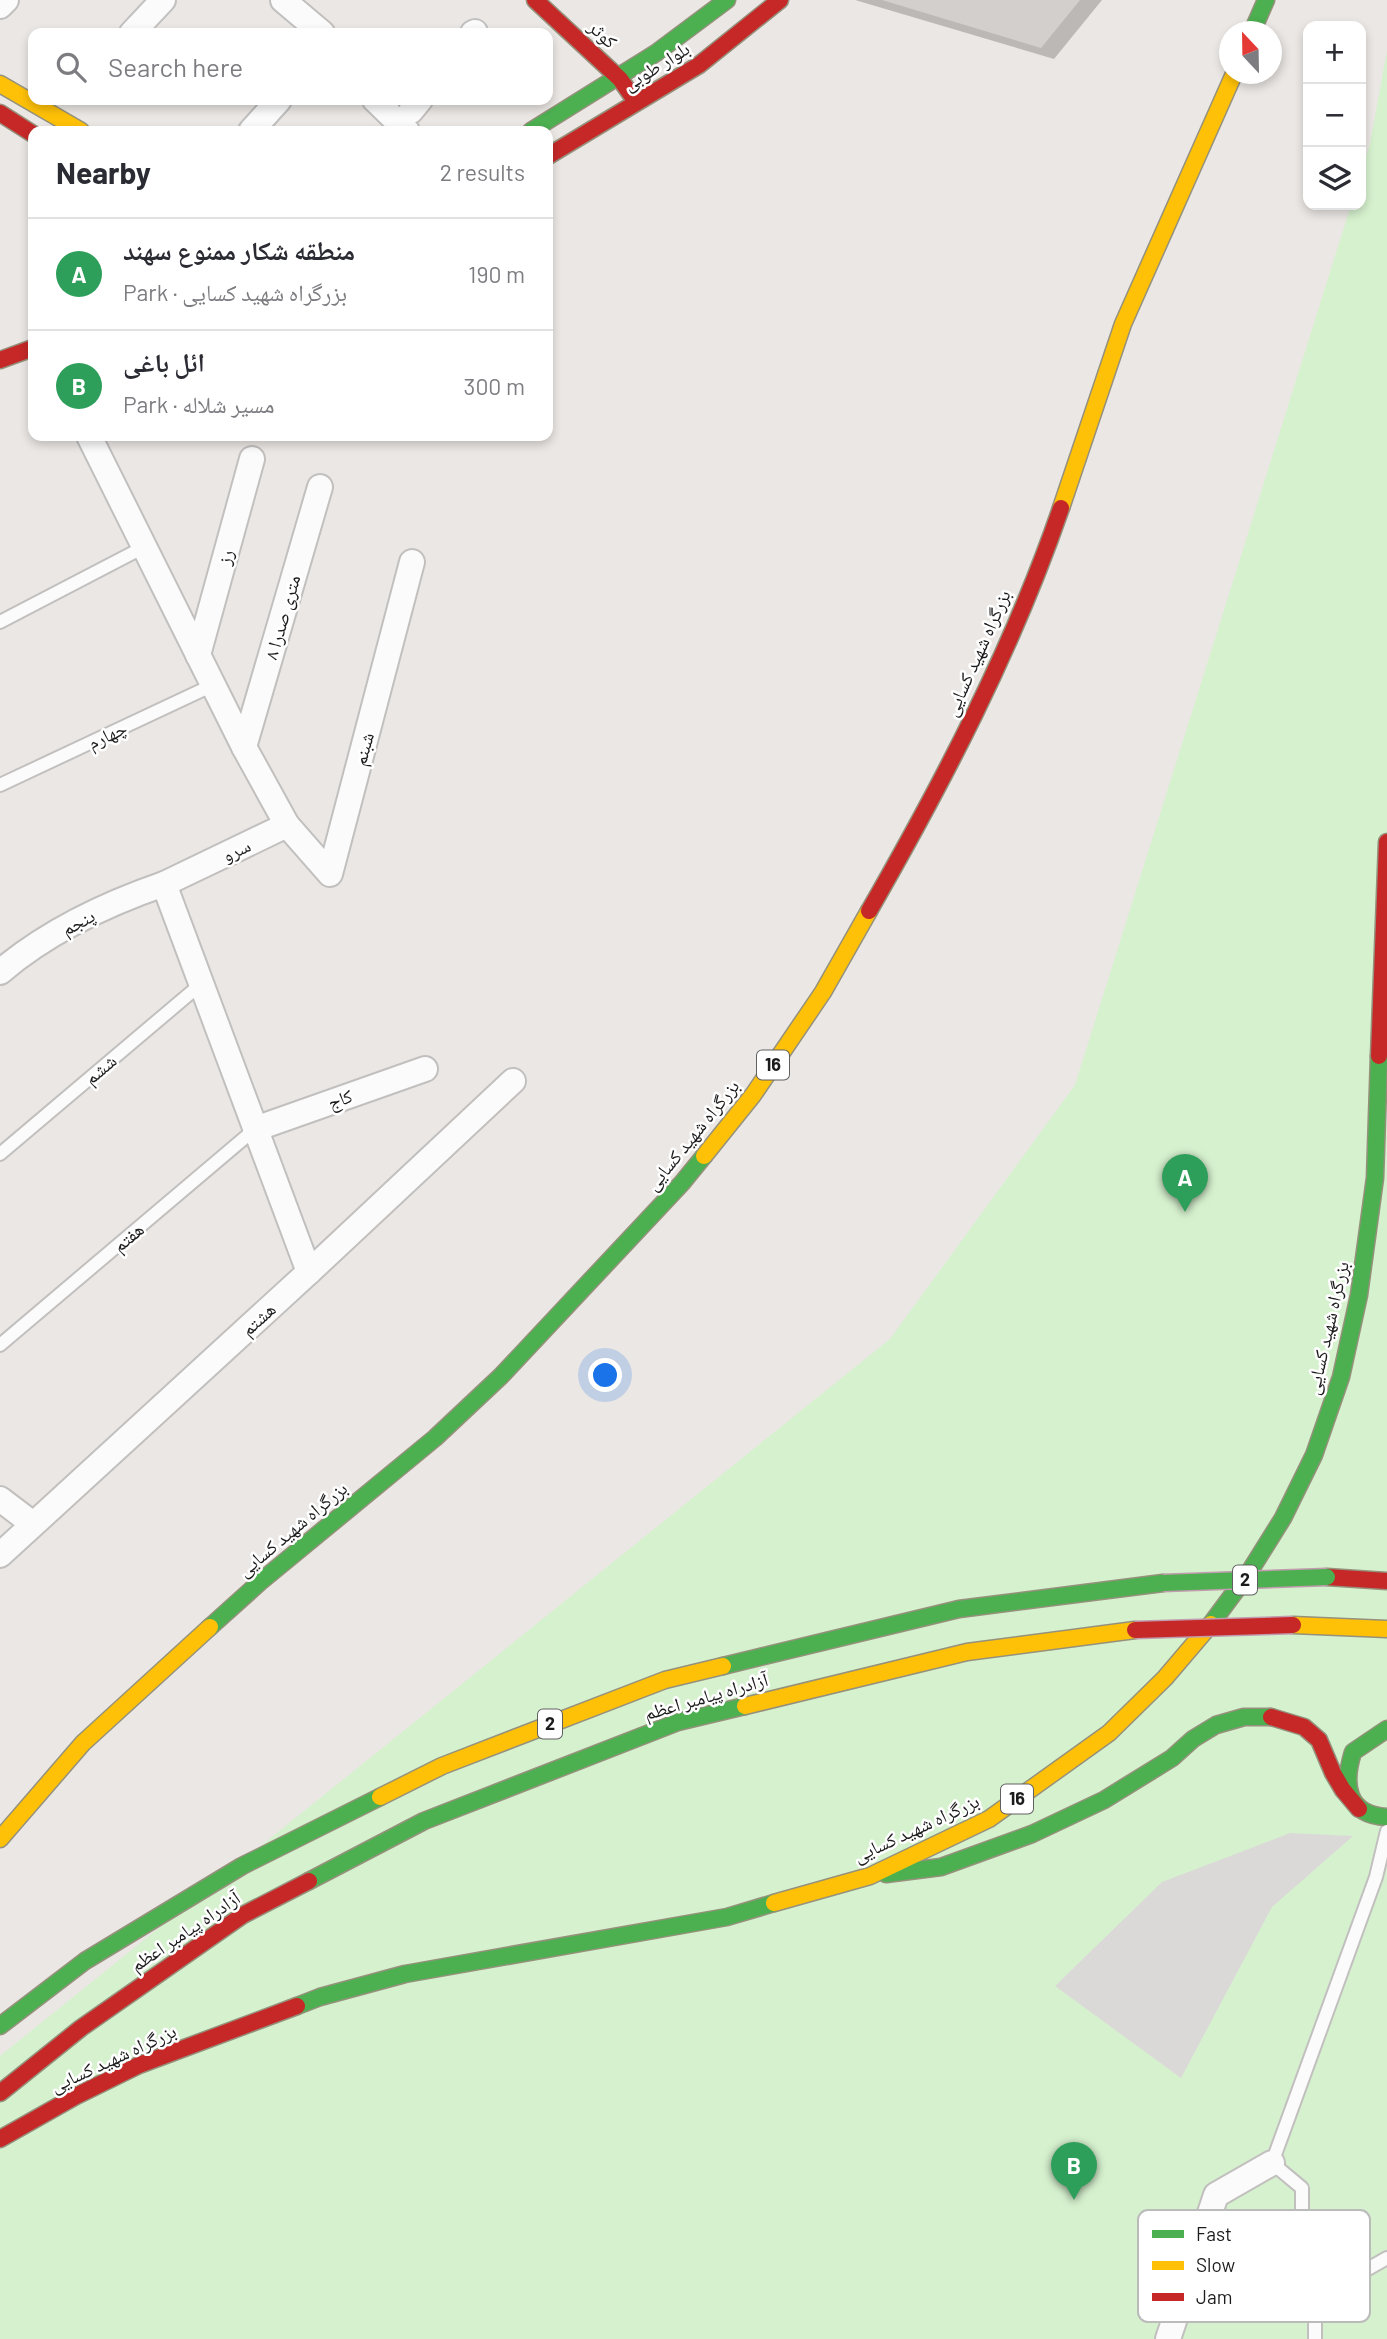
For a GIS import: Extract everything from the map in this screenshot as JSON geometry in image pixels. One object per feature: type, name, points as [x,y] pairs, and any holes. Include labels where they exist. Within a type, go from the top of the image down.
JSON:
[{"type":"main road","name":"کوثر","points":[[535,0],[620,79],[638,103]]},
{"type":"main road","name":"بلوار طوبی","points":[[540,126],[620,79],[727,0]]},
{"type":"main road","name":"بلوار طوبی","points":[[553,153],[699,65],[779,0]]},
{"type":"main road","points":[[1257,21],[1266,0]]},
{"type":"main road","points":[[0,84],[28,100]]},
{"type":"main road","name":"بزرگراه شهید کسایی","points":[[0,1839],[83,1743],[260,1582],[435,1438],[501,1376],[682,1183],[753,1095],[829,981],[913,834],[989,683],[1048,545],[1123,324],[1230,84]]},
{"type":"main road","points":[[36,105],[72,126]]},
{"type":"main road","points":[[0,114],[28,131]]},
{"type":"main road","points":[[0,360],[28,350]]},
{"type":"main road","name":"بزرگراه شهید کسایی","points":[[0,2139],[76,2096],[139,2065],[320,1997],[405,1974],[727,1917],[870,1876],[989,1819],[1109,1733],[1165,1678],[1213,1622],[1248,1574],[1283,1518],[1314,1455],[1341,1377],[1354,1318],[1376,1178],[1387,842]]},
{"type":"main road","name":"آزادراه پیامبر اعظم","points":[[0,2026],[85,1961],[242,1866],[442,1766],[666,1680],[959,1609],[1163,1583],[1327,1577],[1387,1581]]},
{"type":"main road","name":"آزادراه پیامبر اعظم","points":[[0,2093],[81,2028],[243,1915],[424,1821],[678,1721],[967,1652],[1135,1630],[1293,1625],[1387,1629]]},
{"type":"main road","points":[[870,1876],[941,1867],[1032,1833],[1104,1800],[1172,1758],[1193,1739],[1216,1725],[1244,1717],[1275,1717],[1304,1727],[1319,1740],[1338,1781],[1359,1809],[1375,1818],[1387,1818]]},
{"type":"main road","points":[[1359,1809],[1350,1795],[1347,1776],[1353,1752],[1387,1729]]},
{"type":"street","points":[[0,6],[6,0]]},
{"type":"street","points":[[137,28],[163,0]]},
{"type":"street","points":[[274,0],[301,12],[317,28]]},
{"type":"street","points":[[256,126],[274,105]]},
{"type":"street","points":[[387,105],[412,115]]},
{"type":"street","points":[[91,441],[244,747],[287,825]]},
{"type":"street","name":"رز","points":[[198,655],[252,459]]},
{"type":"street","name":"۸ متری صدرا","points":[[244,747],[320,487]]},
{"type":"street","name":"شبنم","points":[[287,825],[330,874],[412,562]]},
{"type":"street","name":"سرو","points":[[164,884],[287,825]]},
{"type":"street","points":[[164,884],[309,1272]]},
{"type":"street","name":"پنجم","points":[[0,972],[26,950],[120,899],[164,884]]},
{"type":"street","name":"کاج","points":[[256,1129],[425,1069]]},
{"type":"street","name":"هشتم","points":[[0,1555],[513,1081]]},
{"type":"street","points":[[0,1499],[33,1524]]},
{"type":"street","points":[[1211,2210],[1216,2194],[1272,2163]]},
{"type":"street","points":[[1168,2339],[1174,2322]]},
{"type":"lane","points":[[0,622],[144,547]]},
{"type":"lane","name":"چهارم","points":[[0,785],[213,685]]},
{"type":"lane","name":"ششم","points":[[0,1154],[201,984]]},
{"type":"lane","name":"هفتم","points":[[0,1345],[256,1129]]},
{"type":"lane","points":[[1302,2210],[1302,2189],[1272,2163],[1383,1865],[1387,1831]]},
{"type":"lane","points":[[1370,2268],[1387,2258]]},
{"type":"green space","points":[[1387,50],[1387,2339],[0,2339],[0,2056],[890,1339],[1075,1085],[1349,210],[1366,210],[1366,156]]},
{"type":"shaded area","points":[[1290,1833],[1353,1836],[1272,1907],[1181,2078],[1055,1986],[1162,1882]]},
{"type":"building","points":[[882,0],[1080,0],[1041,48]]},
{"type":"traffic: fast","points":[[539,126],[656,53],[727,0]]},
{"type":"traffic: fast","points":[[1257,21],[1266,0]]},
{"type":"traffic: fast","points":[[1211,1624],[1248,1574],[1283,1518],[1314,1455],[1341,1377],[1359,1295],[1375,1178],[1379,1056]]},
{"type":"traffic: fast","points":[[210,1627],[260,1582],[435,1438],[501,1376],[682,1183],[704,1156]]},
{"type":"traffic: fast","points":[[1163,1583],[1327,1577]]},
{"type":"traffic: fast","points":[[723,1666],[959,1609],[1163,1583]]},
{"type":"traffic: fast","points":[[309,1881],[424,1821],[678,1722],[745,1706]]},
{"type":"traffic: fast","points":[[886,1874],[941,1867],[1032,1834],[1104,1800],[1172,1758],[1193,1739],[1216,1725],[1244,1717],[1271,1717]]},
{"type":"traffic: fast","points":[[1387,1729],[1353,1752],[1348,1775],[1351,1796],[1356,1804],[1373,1815],[1387,1817]]},
{"type":"traffic: fast","points":[[0,2026],[85,1961],[242,1866],[380,1797]]},
{"type":"traffic: fast","points":[[297,2006],[405,1974],[727,1917],[774,1903]]},
{"type":"traffic: slow","points":[[0,84],[28,100]]},
{"type":"traffic: slow","points":[[1061,508],[1123,324],[1230,84]]},
{"type":"traffic: slow","points":[[36,105],[72,126]]},
{"type":"traffic: slow","points":[[704,1156],[753,1095],[823,992],[869,911]]},
{"type":"traffic: slow","points":[[774,1903],[870,1876],[989,1819],[1109,1733],[1165,1678],[1211,1624]]},
{"type":"traffic: slow","points":[[1293,1625],[1387,1629]]},
{"type":"traffic: slow","points":[[0,1839],[83,1743],[210,1627]]},
{"type":"traffic: slow","points":[[745,1706],[967,1652],[1135,1630]]},
{"type":"traffic: slow","points":[[380,1797],[442,1766],[665,1680],[723,1666]]},
{"type":"traffic: jam","points":[[535,0],[620,79],[632,96]]},
{"type":"traffic: jam","points":[[553,153],[699,65],[780,0]]},
{"type":"traffic: jam","points":[[0,113],[28,131]]},
{"type":"traffic: jam","points":[[0,360],[28,350]]},
{"type":"traffic: jam","points":[[869,911],[975,714],[1021,612],[1061,508]]},
{"type":"traffic: jam","points":[[1379,1056],[1387,842]]},
{"type":"traffic: jam","points":[[1327,1577],[1387,1581]]},
{"type":"traffic: jam","points":[[1135,1630],[1293,1625]]},
{"type":"traffic: jam","points":[[1271,1717],[1304,1727],[1319,1740],[1333,1773],[1359,1809]]},
{"type":"traffic: jam","points":[[0,2093],[81,2028],[243,1915],[309,1881]]},
{"type":"traffic: jam","points":[[0,2139],[76,2096],[139,2065],[297,2006]]},
{"type":"place","name":"منطقه شکار ممنوع سهند","points":[[1185,1212]]},
{"type":"place","name":"ائل باغی","points":[[1074,2200]]}]
